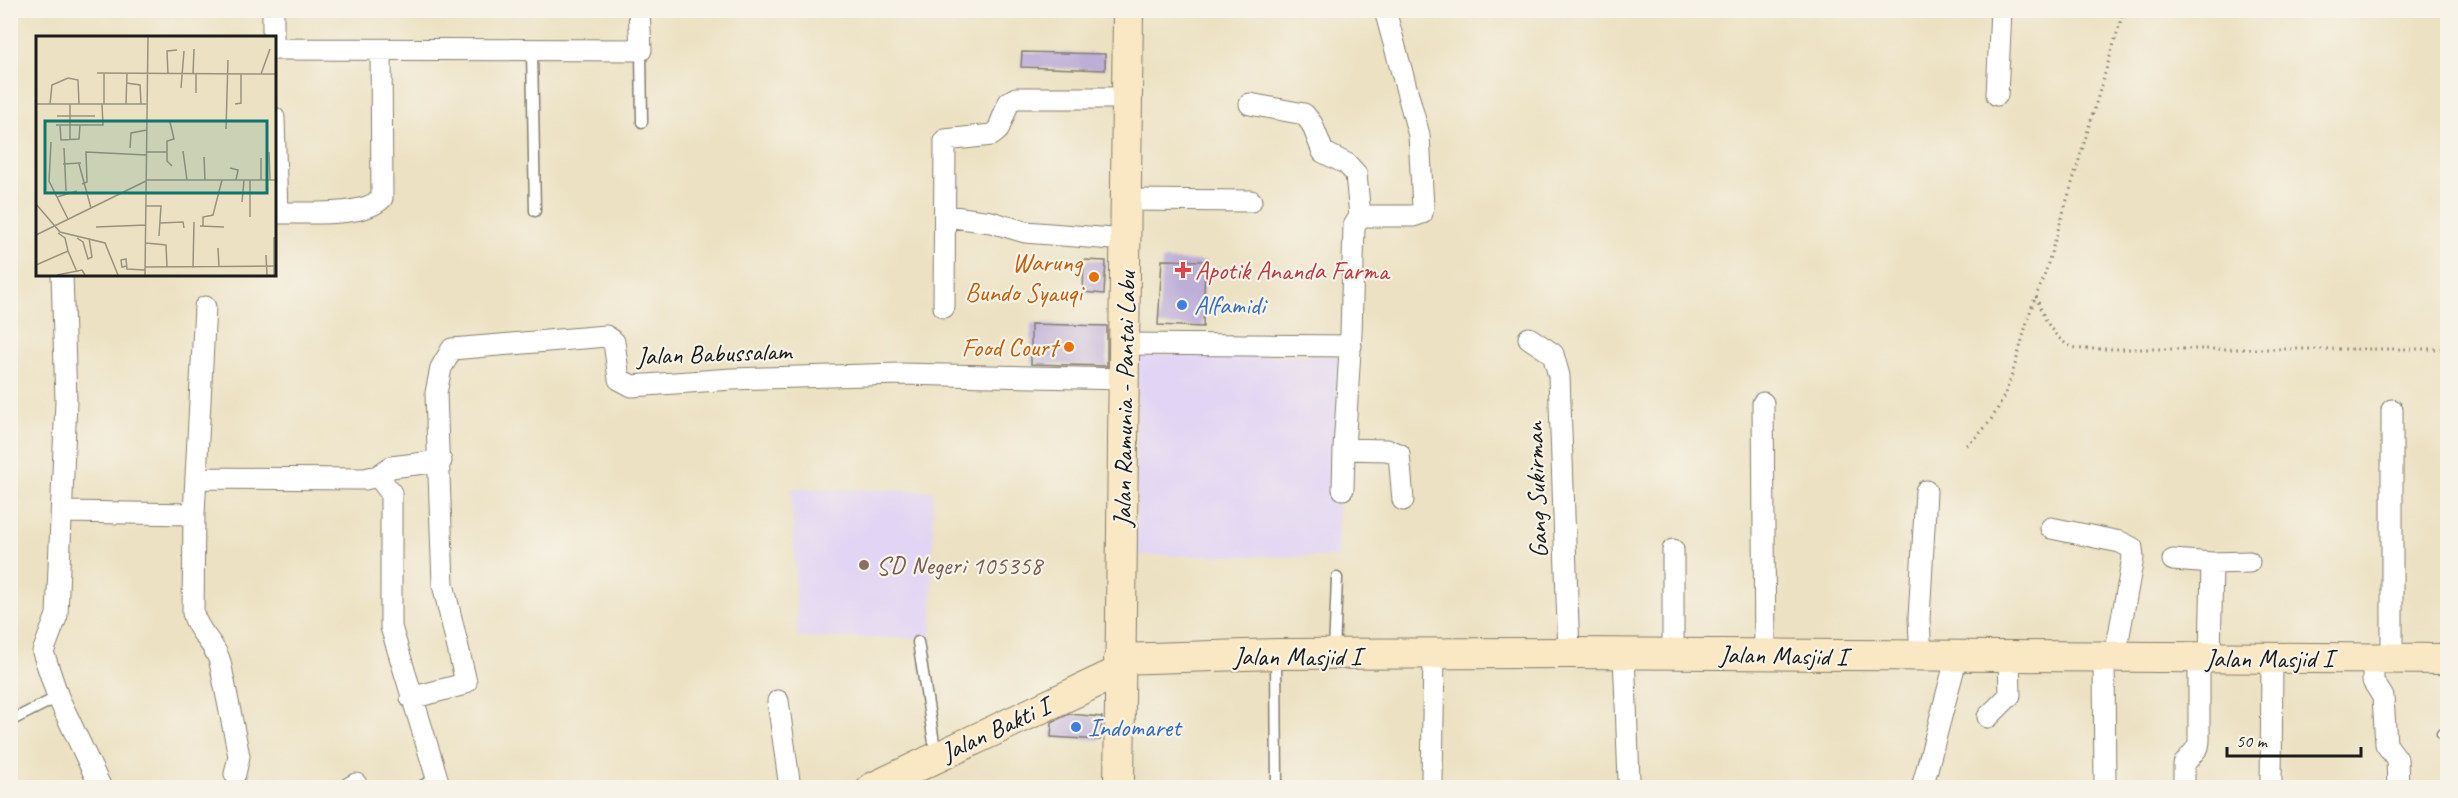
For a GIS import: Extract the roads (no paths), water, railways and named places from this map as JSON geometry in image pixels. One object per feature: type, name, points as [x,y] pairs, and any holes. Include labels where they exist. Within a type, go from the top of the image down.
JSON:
[{"type":"main road","name":"Jalan Ramunia - Pantai Labu","points":[[1119,788],[1128,10]]},
{"type":"main road","name":"Jalan Masjid I","points":[[1119,665],[1276,654],[1334,656],[1569,653],[2448,659]]},
{"type":"main road","name":"Jalan Bakti I","points":[[872,788],[1119,665]]},
{"type":"street","points":[[273,10],[273,36]]},
{"type":"street","points":[[276,49],[641,50],[639,10]]},
{"type":"street","points":[[1997,95],[2001,10]]},
{"type":"street","points":[[1360,216],[1413,216],[1422,213],[1423,207],[1419,135],[1386,14]]},
{"type":"street","points":[[276,213],[358,210],[375,205],[382,198],[381,50]]},
{"type":"street","points":[[944,307],[945,140],[992,135],[998,130],[1009,102],[1016,98],[1127,98]]},
{"type":"street","points":[[1250,104],[1296,111],[1310,118],[1323,152],[1347,164],[1356,174],[1360,216],[1353,226],[1351,346],[1343,489]]},
{"type":"street","points":[[1126,200],[1251,201]]},
{"type":"street","points":[[946,216],[991,222],[1025,232],[1125,240]]},
{"type":"street","points":[[62,276],[66,401],[57,615],[43,652],[58,697],[100,788]]},
{"type":"street","points":[[205,307],[194,514],[193,613],[196,627],[217,651],[239,756],[236,774]]},
{"type":"street","name":"Jalan Babussalam","points":[[411,698],[466,682],[443,584],[441,461],[436,393],[441,368],[452,349],[606,336],[614,342],[620,379],[632,386],[732,379],[900,374],[1125,379]]},
{"type":"street","name":"Gang Sukirman","points":[[1529,338],[1553,354],[1559,376],[1569,653]]},
{"type":"street","points":[[1125,344],[1351,346]]},
{"type":"street","points":[[1763,403],[1765,655]]},
{"type":"street","points":[[2392,410],[2382,657],[2373,681],[2383,697],[2386,744],[2397,759],[2398,788]]},
{"type":"street","points":[[1344,449],[1387,450],[1399,454],[1402,500]]},
{"type":"street","points":[[196,478],[282,480],[378,476],[391,467],[441,461]]},
{"type":"street","points":[[378,476],[391,493],[391,627],[432,784]]},
{"type":"street","points":[[1921,657],[1919,619],[1926,491]]},
{"type":"street","points":[[62,512],[194,514]]},
{"type":"street","points":[[2051,528],[2120,542],[2132,548],[2133,558],[2110,657],[2105,788]]},
{"type":"street","points":[[1672,654],[1673,550]]},
{"type":"street","points":[[2173,560],[2249,562]]},
{"type":"street","points":[[2184,788],[2184,765],[2198,747],[2199,741],[2212,562]]},
{"type":"street","points":[[1624,654],[1629,780]]},
{"type":"street","points":[[1432,781],[1434,655]]},
{"type":"street","points":[[1923,788],[1957,656]]},
{"type":"street","points":[[1988,717],[2010,695],[2009,657]]},
{"type":"street","points":[[2271,788],[2272,657]]},
{"type":"street","points":[[777,701],[790,788]]},
{"type":"lane","points":[[641,50],[642,122]]},
{"type":"lane","points":[[532,51],[535,211]]},
{"type":"lane","points":[[1334,656],[1337,578]]},
{"type":"lane","points":[[918,642],[936,756]]},
{"type":"lane","points":[[1276,654],[1277,788]]},
{"type":"lane","points":[[10,721],[58,697]]},
{"type":"place","name":"Apotik Ananda Farma","points":[[1183,270]]},
{"type":"place","name":"Warung Bundo Syauqi","points":[[1094,277]]},
{"type":"place","name":"Alfamidi","points":[[1182,305]]},
{"type":"place","name":"Food Court","points":[[1069,347]]},
{"type":"place","name":"SD Negeri 105358","points":[[864,565]]},
{"type":"place","name":"Indomaret","points":[[1076,727]]}]
